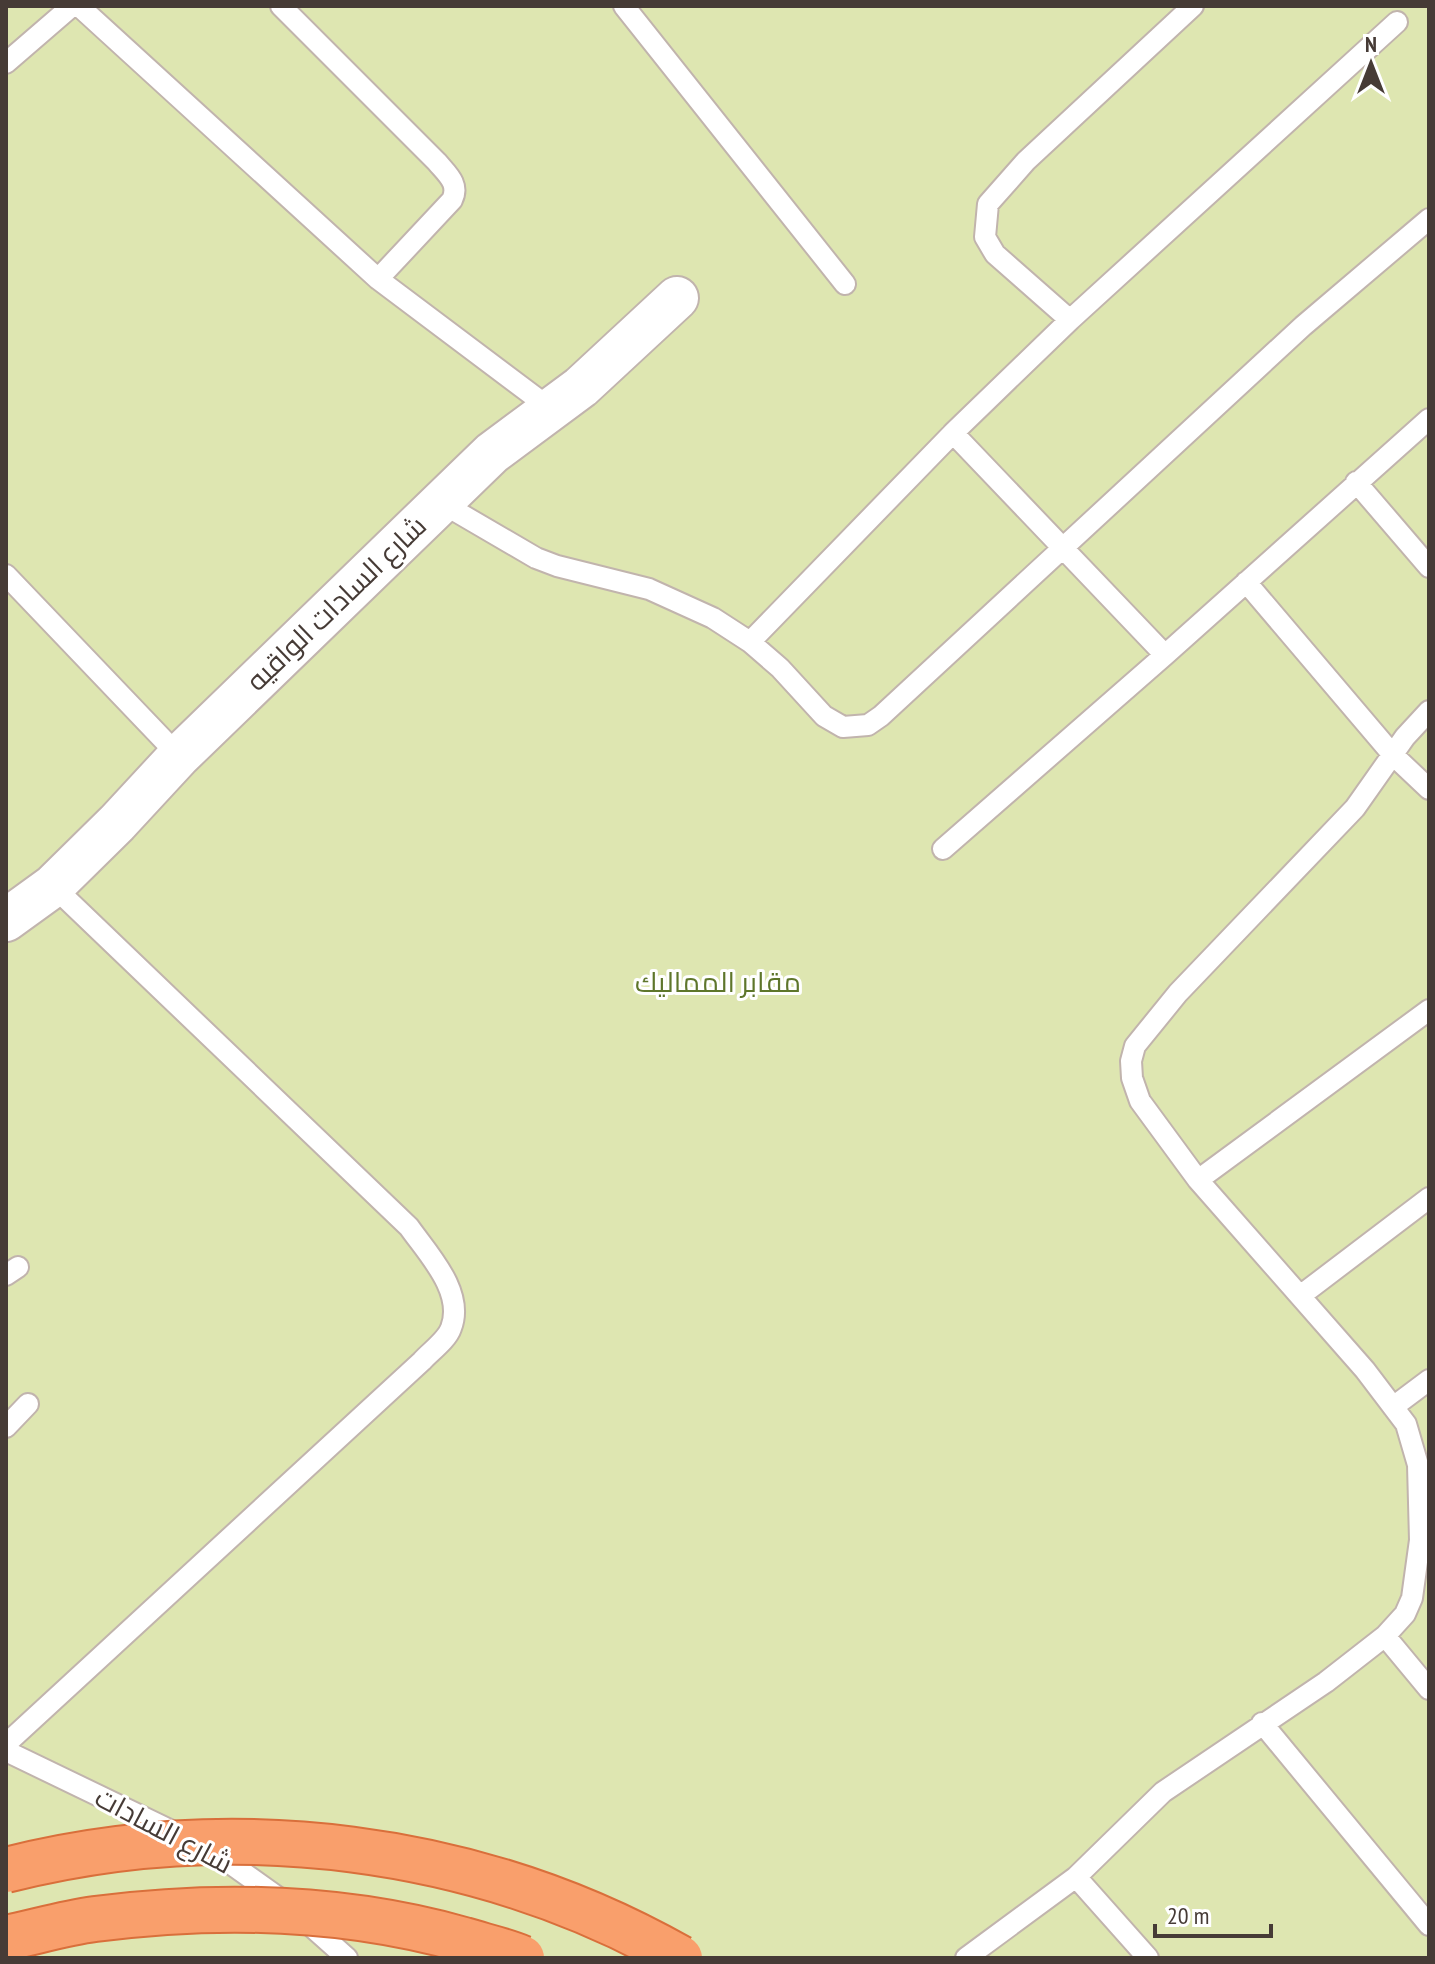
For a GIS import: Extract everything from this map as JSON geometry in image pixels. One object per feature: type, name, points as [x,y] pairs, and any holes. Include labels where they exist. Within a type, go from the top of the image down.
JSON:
[{"type":"highway","points":[[6,1870],[96,1852],[169,1843],[243,1841],[317,1845],[463,1870],[534,1892],[594,1915],[680,1958]]},
{"type":"highway","points":[[6,1938],[93,1919],[180,1911],[264,1909],[348,1916],[431,1931],[522,1958]]},
{"type":"street","name":"شارع السادات الواقيه","points":[[6,920],[53,886],[179,756],[492,453],[581,387],[677,298]]},
{"type":"lane","points":[[6,63],[72,6]]},
{"type":"lane","points":[[79,6],[378,279],[551,409]]},
{"type":"lane","points":[[281,6],[452,180],[455,189],[452,200],[378,279]]},
{"type":"lane","points":[[624,6],[845,284]]},
{"type":"lane","points":[[1070,320],[995,254],[985,237],[988,204],[1026,161],[1193,6]]},
{"type":"lane","points":[[750,642],[953,433],[1070,320],[1397,22]]},
{"type":"lane","points":[[440,502],[536,558],[649,589],[713,618],[750,642],[780,668],[824,716],[843,727],[868,725],[1303,326],[1429,219]]},
{"type":"lane","points":[[943,849],[1429,419]]},
{"type":"lane","points":[[953,433],[1165,655]]},
{"type":"lane","points":[[1356,482],[1429,567]]},
{"type":"lane","points":[[6,575],[179,756]]},
{"type":"lane","points":[[1246,582],[1393,755],[1429,789]]},
{"type":"lane","points":[[1405,1614],[1412,1598],[1420,1540],[1418,1465],[1406,1424],[1365,1370],[1198,1180],[1140,1101],[1132,1078],[1131,1061],[1135,1046],[1178,993],[1355,808],[1405,737],[1429,711]]},
{"type":"lane","points":[[6,1744],[422,1361],[451,1329],[454,1305],[441,1272],[409,1227],[53,886]]},
{"type":"lane","points":[[1198,1180],[1429,1010]]},
{"type":"lane","points":[[1300,1296],[1429,1198]]},
{"type":"lane","points":[[1393,1407],[1429,1380]]},
{"type":"lane","points":[[6,1427],[28,1404]]},
{"type":"lane","points":[[966,1958],[1076,1877],[1163,1792],[1326,1682],[1385,1636],[1405,1614],[1429,1596]]},
{"type":"lane","points":[[1385,1636],[1429,1689]]},
{"type":"lane","points":[[1262,1723],[1429,1925]]},
{"type":"lane","name":"شارع السادات","points":[[6,1751],[219,1854],[283,1901],[347,1958]]},
{"type":"lane","points":[[1076,1877],[1148,1958]]},
{"type":"green space","name":"مقابر المماليك","points":[[6,6],[1429,6],[1429,1958],[6,1958]]}]
